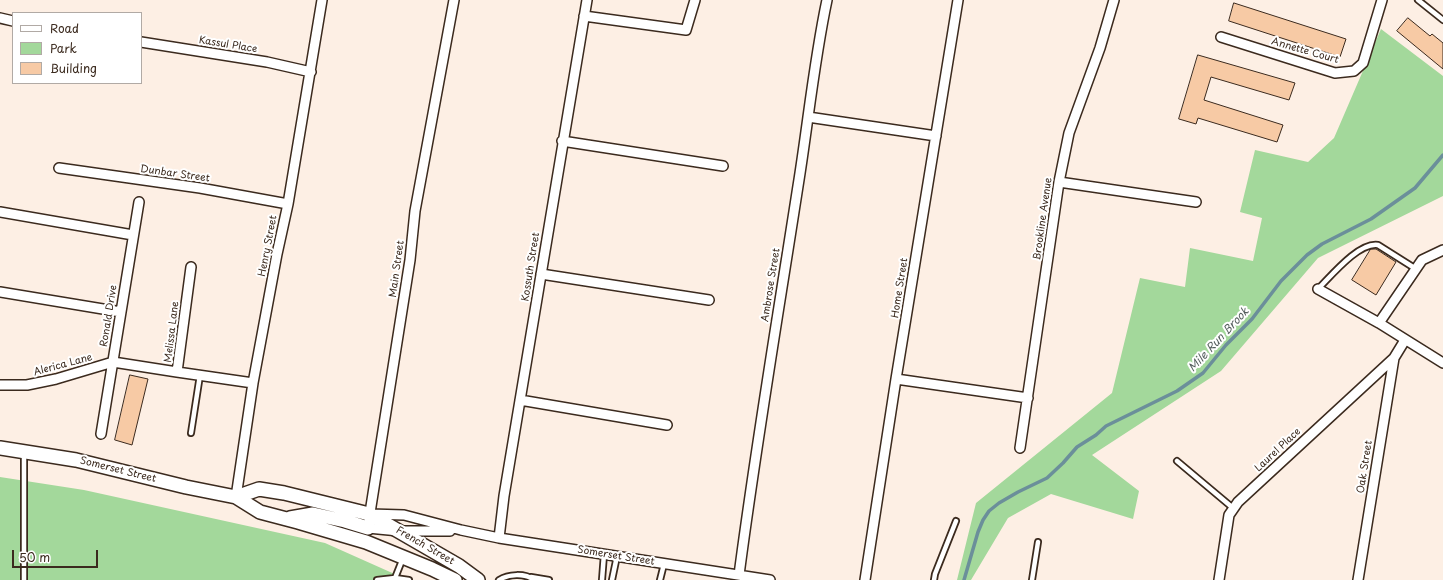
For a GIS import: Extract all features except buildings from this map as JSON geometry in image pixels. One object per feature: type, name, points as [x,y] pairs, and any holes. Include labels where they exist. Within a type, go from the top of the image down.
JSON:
[{"type":"main road","name":"Somerset Street","points":[[0,448],[76,460],[178,485],[236,497],[260,512],[366,542]]},
{"type":"main road","name":"Somerset Street","points":[[236,497],[259,489],[284,493],[369,514]]},
{"type":"main road","points":[[286,519],[312,514],[333,518],[368,528]]},
{"type":"main road","name":"French Street","points":[[369,514],[459,566],[478,580]]},
{"type":"main road","name":"French Street","points":[[366,542],[455,580]]},
{"type":"street","name":"Henry Street","points":[[236,497],[253,383],[277,254],[288,204],[322,0]]},
{"type":"street","name":"Main Street","points":[[366,542],[369,514],[410,260],[415,211],[454,0]]},
{"type":"street","name":"Kossuth Street","points":[[499,538],[504,496],[562,141],[587,0]]},
{"type":"street","points":[[584,16],[686,30],[694,0]]},
{"type":"street","name":"Ambrose Street","points":[[738,577],[755,456],[820,35],[827,0]]},
{"type":"street","name":"Home Street","points":[[865,580],[896,379],[958,0]]},
{"type":"street","name":"Brookline Avenue","points":[[1020,448],[1059,182],[1069,133],[1100,48],[1114,0]]},
{"type":"street","name":"Annette Court","points":[[1222,37],[1335,73],[1354,72],[1363,63],[1382,0]]},
{"type":"street","points":[[0,18],[12,21]]},
{"type":"street","name":"Kassul Place","points":[[142,42],[267,62],[311,72]]},
{"type":"street","points":[[808,117],[936,136]]},
{"type":"street","points":[[562,141],[723,166]]},
{"type":"street","name":"Dunbar Street","points":[[59,168],[200,188],[288,204]]},
{"type":"street","points":[[1059,182],[1196,202]]},
{"type":"street","name":"Ronald Drive","points":[[100,434],[139,202]]},
{"type":"street","points":[[0,212],[133,235]]},
{"type":"street","points":[[1379,324],[1422,260],[1443,250]]},
{"type":"street","name":"Melissa Lane","points":[[191,267],[178,372],[253,383]]},
{"type":"street","points":[[541,274],[709,300]]},
{"type":"street","points":[[1318,289],[1443,363]]},
{"type":"street","points":[[0,292],[121,312]]},
{"type":"street","points":[[1394,358],[1405,340]]},
{"type":"street","name":"Laurel Place","points":[[1219,580],[1229,515],[1233,508],[1394,358]]},
{"type":"street","name":"Oak Street","points":[[1358,580],[1394,358]]},
{"type":"street","name":"Alerica Lane","points":[[0,385],[26,385],[56,379],[113,362],[178,372]]},
{"type":"street","points":[[896,379],[1028,398]]},
{"type":"street","points":[[520,400],[667,425]]},
{"type":"street","name":"Somerset Street","points":[[369,514],[404,515],[499,538],[617,556],[738,577],[770,580]]},
{"type":"street","name":"Somerset Street","points":[[368,528],[399,531],[461,530]]},
{"type":"lane","points":[[1418,0],[1443,20]]},
{"type":"lane","points":[[1318,289],[1361,248],[1372,244],[1378,245],[1416,269]]},
{"type":"lane","points":[[191,433],[200,375]]},
{"type":"lane","points":[[24,452],[24,580]]},
{"type":"lane","points":[[1177,461],[1233,508]]},
{"type":"lane","points":[[934,580],[956,520]]},
{"type":"lane","points":[[1032,580],[1038,542]]},
{"type":"lane","points":[[602,580],[604,554]]},
{"type":"lane","points":[[612,580],[617,556]]},
{"type":"lane","points":[[395,579],[403,557]]},
{"type":"lane","points":[[660,580],[664,564]]},
{"type":"lane","points":[[499,580],[505,576],[511,578],[530,576],[549,580]]},
{"type":"lane","points":[[530,576],[534,580]]},
{"type":"lane","points":[[377,580],[409,580]]},
{"type":"green space","points":[[1381,29],[1443,76],[1443,196],[1318,258],[1221,371],[1092,455],[1139,491],[1133,519],[1051,494],[1008,518],[971,580],[957,580],[976,503],[1112,393],[1140,278],[1185,287],[1190,248],[1253,261],[1262,218],[1240,212],[1255,150],[1308,162],[1334,138]]},
{"type":"green space","points":[[0,477],[84,490],[325,543],[408,580],[0,580]]},
{"type":"waterway","name":"Mile Run Brook","points":[[964,580],[978,532],[989,511],[999,503],[1018,492],[1047,478],[1077,447],[1096,435],[1106,426],[1177,391],[1203,373],[1226,345],[1252,319],[1281,281],[1307,255],[1322,244],[1371,219],[1415,188],[1443,155]]}]
